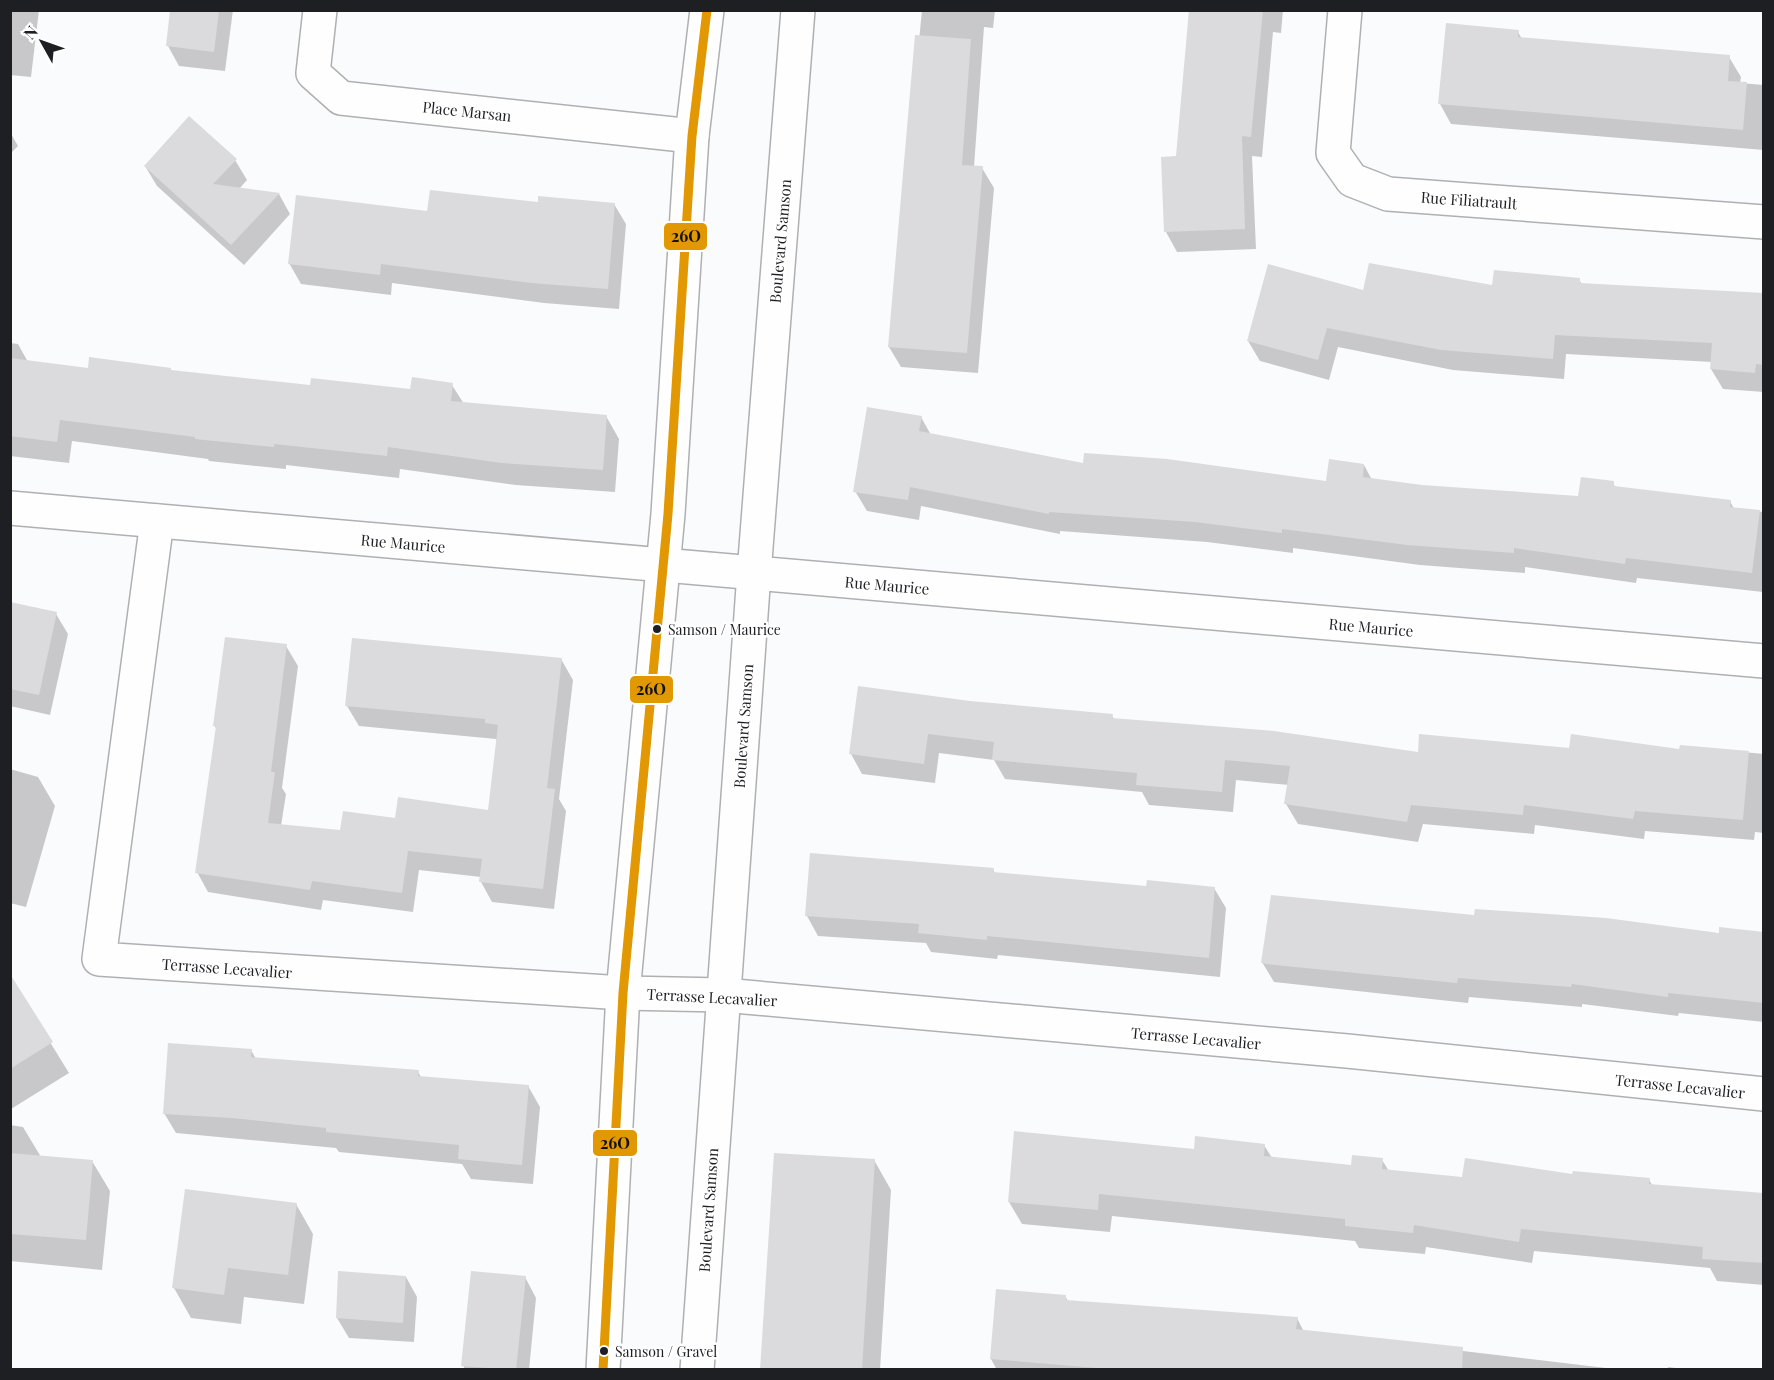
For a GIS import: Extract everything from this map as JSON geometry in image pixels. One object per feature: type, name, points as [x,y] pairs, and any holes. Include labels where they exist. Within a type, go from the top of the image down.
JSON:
[{"type":"street","name":"Place Marsan","points":[[320,10],[313,73],[341,98],[692,136]]},
{"type":"street","points":[[603,1370],[623,993],[663,565],[692,136],[707,10]]},
{"type":"street","name":"Boulevard Samson","points":[[697,1370],[754,573],[798,10]]},
{"type":"street","name":"Rue Filiatrault","points":[[1345,10],[1333,153],[1352,180],[1388,194],[1764,222]]},
{"type":"street","name":"Rue Maurice","points":[[10,508],[1764,661]]},
{"type":"street","name":"Terrasse Lecavalier","points":[[157,521],[99,959],[623,993],[723,995],[1347,1052],[1764,1094]]},
{"type":"building","points":[[170,10],[219,10],[214,52],[166,46]]},
{"type":"building","points":[[1189,10],[1263,10],[1251,137],[1242,136],[1245,229],[1164,232],[1161,157],[1176,156]]},
{"type":"building","points":[[1446,23],[1519,30],[1518,37],[1730,55],[1728,81],[1747,82],[1743,130],[1438,104]]},
{"type":"building","points":[[915,35],[971,39],[962,165],[983,166],[967,353],[888,347]]},
{"type":"building","points":[[189,116],[237,159],[213,184],[280,193],[231,245],[144,166]]},
{"type":"building","points":[[430,190],[538,202],[538,196],[615,203],[608,289],[531,283],[381,264],[380,275],[288,264],[296,195],[427,211]]},
{"type":"building","points":[[1369,263],[1492,285],[1494,270],[1580,278],[1580,283],[1764,293],[1764,365],[1756,364],[1755,373],[1710,369],[1712,343],[1555,335],[1553,359],[1441,350],[1327,328],[1318,360],[1247,341],[1268,264],[1363,290]]},
{"type":"building","points":[[89,357],[171,368],[171,370],[310,385],[311,378],[410,389],[412,377],[453,383],[451,401],[607,415],[603,470],[502,463],[388,447],[387,456],[274,444],[274,447],[195,439],[195,437],[60,420],[57,442],[10,436],[10,358],[88,368]]},
{"type":"building","points":[[867,407],[922,416],[919,431],[1083,463],[1084,453],[1167,459],[1326,481],[1329,459],[1364,464],[1363,477],[1422,485],[1578,496],[1581,477],[1614,481],[1614,486],[1731,500],[1730,507],[1760,510],[1752,573],[1626,558],[1625,564],[1514,548],[1514,553],[1407,545],[1282,529],[1282,533],[1195,522],[1049,512],[1049,514],[910,487],[908,500],[853,492]]},
{"type":"building","points":[[10,602],[57,612],[39,695],[10,689]]},
{"type":"building","points":[[225,637],[287,644],[271,772],[275,772],[268,823],[340,830],[343,811],[395,818],[398,797],[488,810],[498,725],[485,723],[485,719],[345,706],[352,638],[562,658],[547,788],[555,789],[543,889],[479,882],[482,859],[408,851],[402,893],[312,881],[310,890],[195,873],[216,726],[213,726]]},
{"type":"building","points":[[858,686],[970,701],[1113,714],[1112,718],[1274,731],[1418,752],[1419,734],[1569,748],[1571,734],[1679,749],[1680,745],[1749,751],[1743,820],[1635,811],[1633,819],[1524,805],[1523,815],[1411,805],[1407,822],[1284,804],[1290,766],[1225,760],[1222,792],[1136,785],[1137,773],[992,760],[994,742],[928,734],[924,764],[849,754]]},
{"type":"building","points":[[810,853],[994,868],[993,872],[1146,886],[1147,880],[1215,887],[1209,958],[987,936],[987,940],[918,933],[919,924],[805,916]]},
{"type":"building","points":[[1271,895],[1474,915],[1475,909],[1606,918],[1719,933],[1719,927],[1764,932],[1764,1003],[1668,993],[1668,997],[1572,984],[1571,987],[1458,978],[1457,983],[1261,963]]},
{"type":"building","points":[[10,974],[53,1042],[10,1069]]},
{"type":"building","points":[[168,1043],[252,1049],[251,1057],[419,1070],[418,1076],[529,1085],[522,1165],[458,1159],[459,1145],[326,1132],[326,1128],[232,1118],[163,1114]]},
{"type":"building","points":[[1014,1131],[1194,1149],[1195,1136],[1265,1144],[1264,1156],[1351,1165],[1352,1155],[1383,1158],[1382,1169],[1462,1177],[1465,1158],[1572,1174],[1573,1171],[1650,1178],[1649,1184],[1764,1193],[1764,1263],[1702,1259],[1703,1247],[1521,1229],[1519,1242],[1414,1225],[1413,1233],[1345,1226],[1345,1219],[1099,1194],[1098,1210],[1008,1202]]},
{"type":"building","points":[[10,1153],[93,1160],[86,1240],[10,1234]]},
{"type":"building","points":[[774,1153],[875,1159],[862,1370],[760,1370]]},
{"type":"building","points":[[185,1189],[297,1203],[288,1275],[228,1268],[224,1295],[172,1288]]},
{"type":"building","points":[[338,1271],[406,1276],[403,1323],[336,1318]]},
{"type":"building","points":[[471,1271],[526,1276],[516,1370],[461,1366]]},
{"type":"building","points":[[996,1289],[1066,1295],[1066,1300],[1298,1317],[1296,1329],[1463,1347],[1462,1370],[1121,1370],[990,1359]]},
{"type":"transit line","name":"26O","points":[[603,1370],[623,993],[668,514],[692,136],[707,10]]},
{"type":"place","name":"Samson / Maurice","points":[[657,629]]},
{"type":"place","name":"Samson / Gravel","points":[[604,1351]]}]
